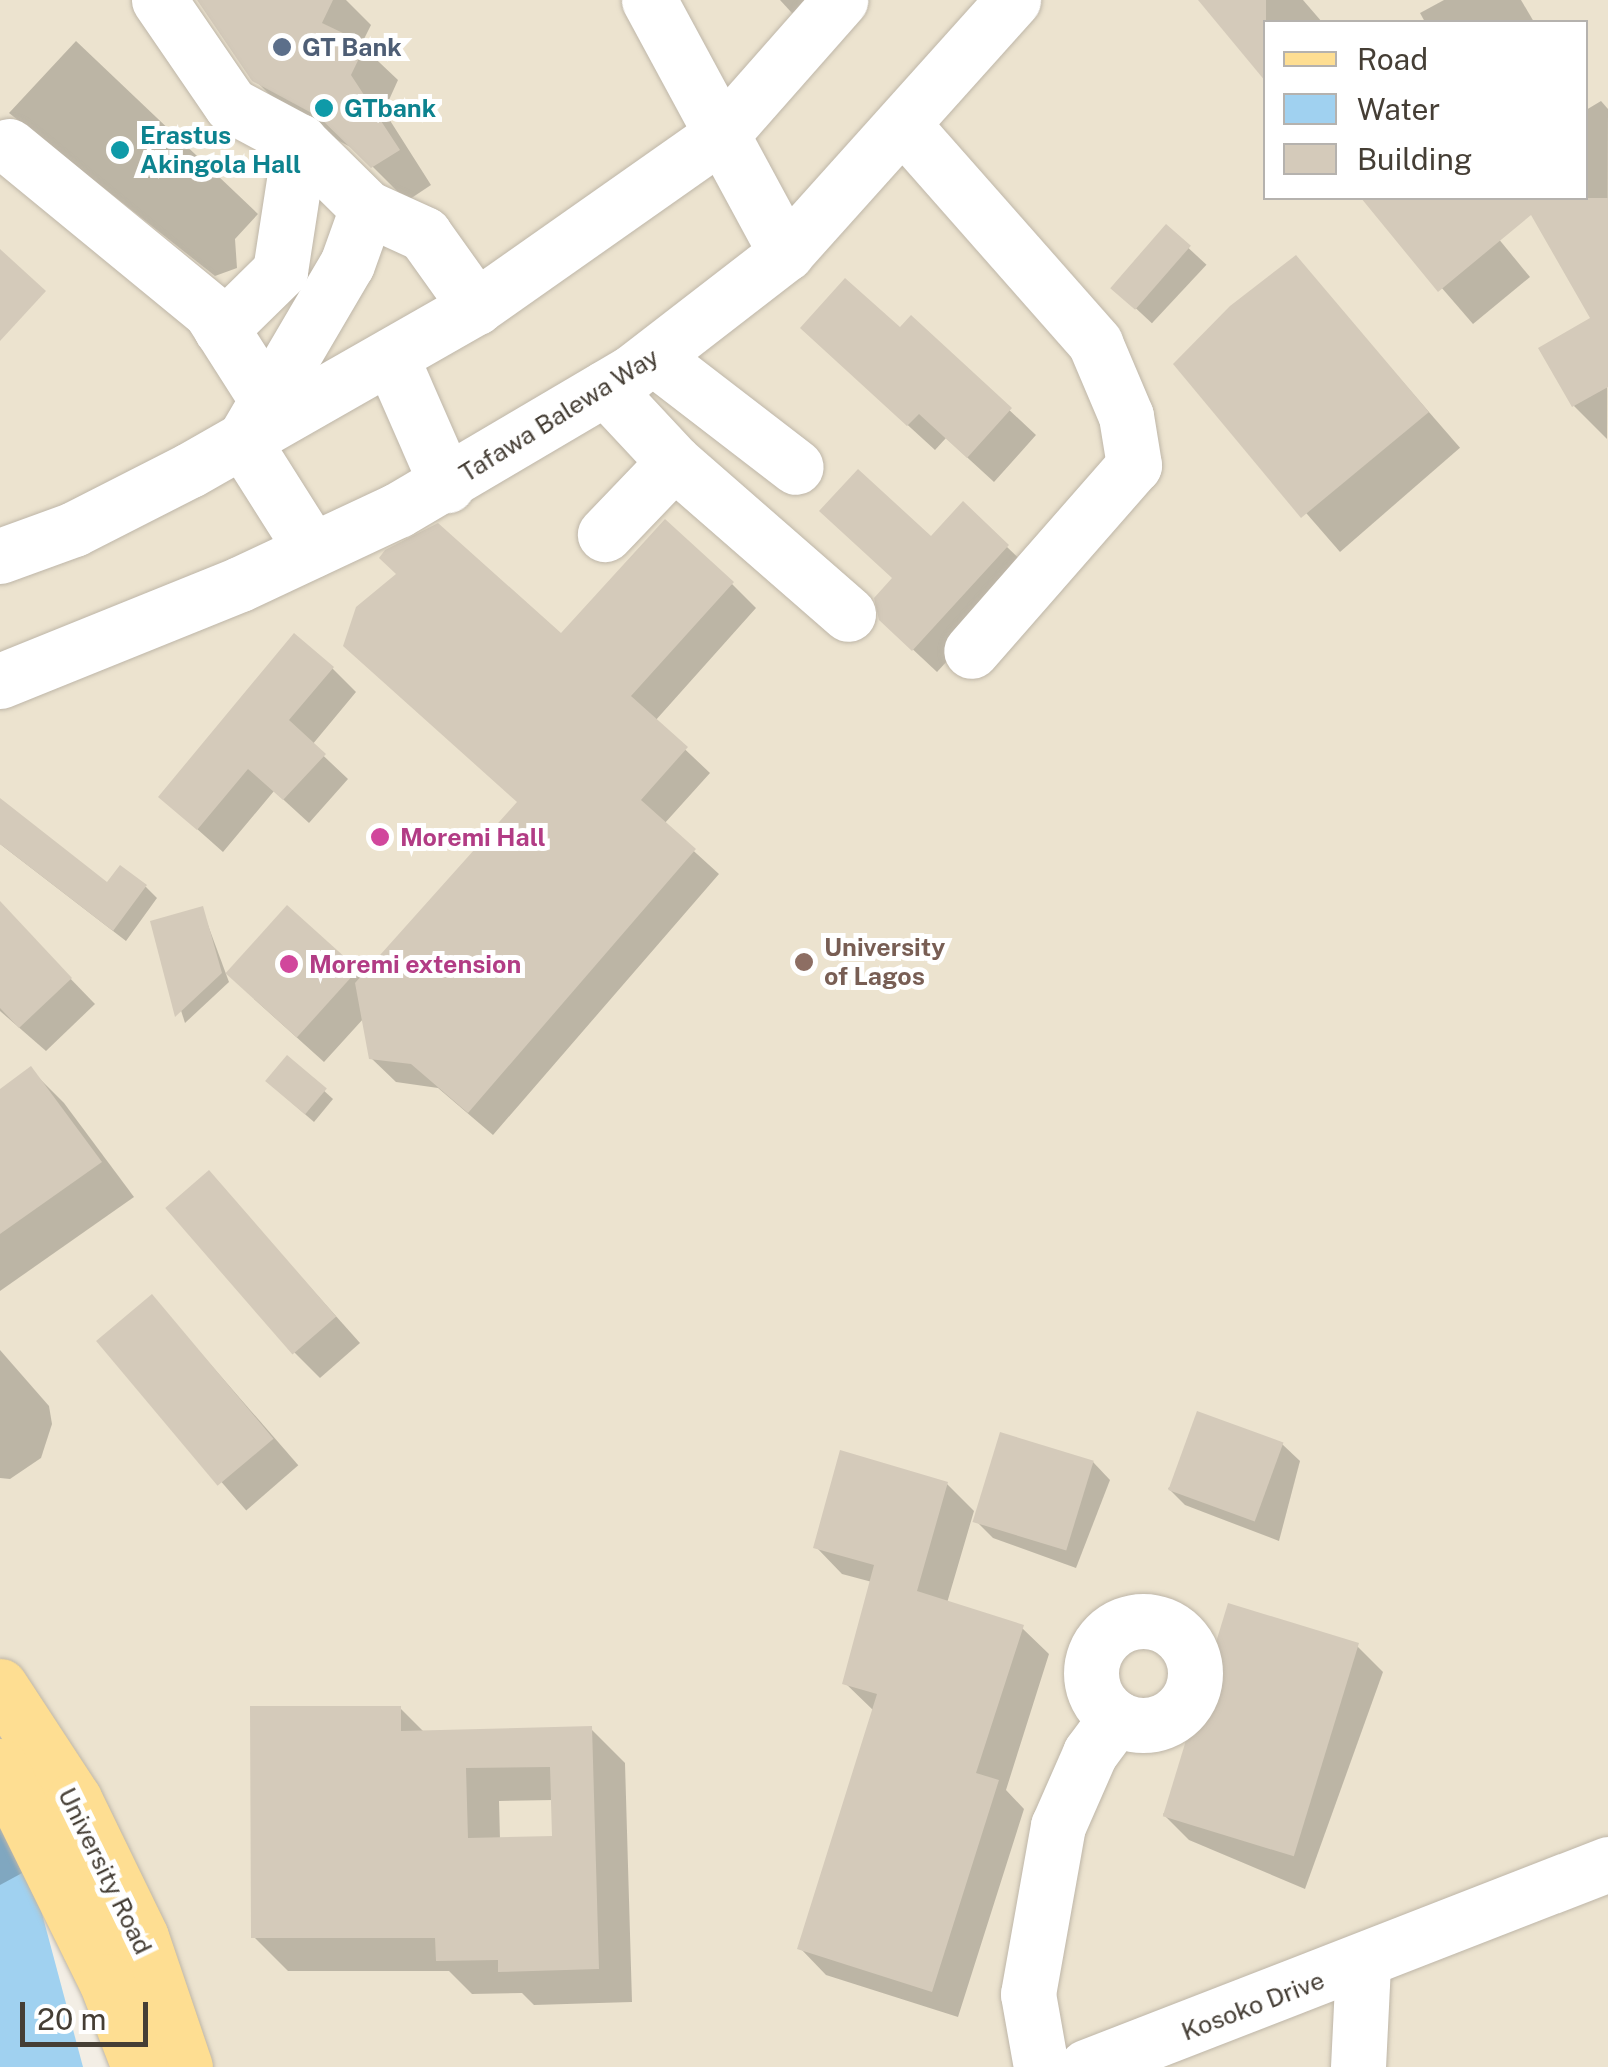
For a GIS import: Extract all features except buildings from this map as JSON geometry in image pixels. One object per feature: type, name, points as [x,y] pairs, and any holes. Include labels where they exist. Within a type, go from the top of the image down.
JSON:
[{"type":"main road","name":"University Road","points":[[0,1686],[74,1799],[140,1938],[185,2067]]},
{"type":"main road","name":"University Road","points":[[0,1766],[106,1981],[139,2067]]},
{"type":"street","points":[[159,0],[232,105],[300,142],[367,208],[424,234],[476,306]]},
{"type":"street","points":[[649,0],[786,253]]},
{"type":"street","points":[[0,556],[74,529],[255,421],[391,357],[476,306],[722,134],[840,0]]},
{"type":"street","name":"Tafawa Balewa Way","points":[[0,681],[312,550],[447,486],[653,357],[786,253],[904,126],[1013,0]]},
{"type":"street","points":[[904,126],[1096,343],[1126,416],[1134,465],[970,650]]},
{"type":"street","points":[[221,328],[280,270],[300,142]]},
{"type":"street","points":[[9,146],[210,311],[221,328],[255,421],[312,550]]},
{"type":"street","points":[[255,421],[347,264],[367,208]]},
{"type":"street","points":[[391,357],[447,486]]},
{"type":"street","points":[[653,357],[796,466]]},
{"type":"street","points":[[604,388],[674,462],[848,614]]},
{"type":"street","points":[[605,534],[674,462]]},
{"type":"street","points":[[1041,2067],[1028,1994],[1058,1826],[1090,1753],[1116,1718]]},
{"type":"street","name":"Kosoko Drive","points":[[1086,2067],[1363,1964],[1608,1864]]},
{"type":"street","name":"Kosoko Drive","points":[[1358,2067],[1363,1964]]},
{"type":"shaded area","name":"University of Lagos","points":[[0,0],[1608,0],[1608,2067],[118,2067],[0,1727]]},
{"type":"water","points":[[0,1800],[17,1820],[83,2067],[0,2067]]},
{"type":"place","name":"GT Bank","points":[[282,47]]},
{"type":"place","name":"GTbank","points":[[324,108]]},
{"type":"place","name":"Erastus Akingola Hall","points":[[120,150]]},
{"type":"place","name":"Moremi Hall","points":[[380,837]]},
{"type":"place","name":"University of Lagos","points":[[804,962]]},
{"type":"place","name":"Moremi extension","points":[[289,964]]}]
